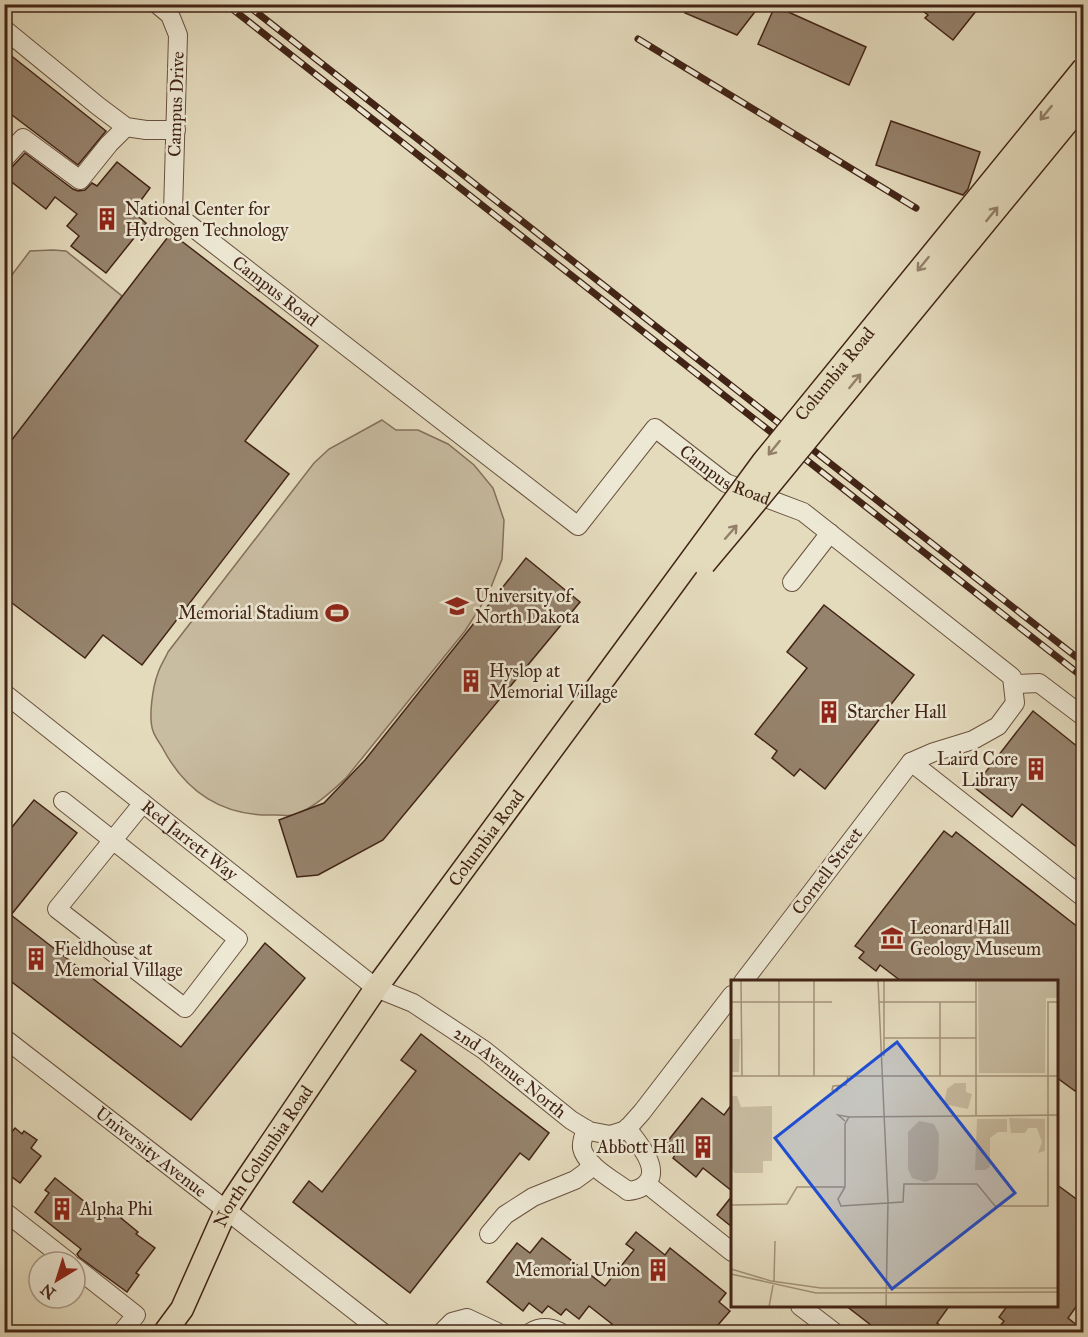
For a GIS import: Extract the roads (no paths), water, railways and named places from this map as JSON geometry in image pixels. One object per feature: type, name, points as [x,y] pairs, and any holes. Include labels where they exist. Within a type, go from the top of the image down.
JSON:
[{"type":"main road","name":"Columbia Road","points":[[376,988],[763,462],[1083,68]]},
{"type":"main road","name":"Columbia Road","points":[[597,688],[740,521],[1083,102]]},
{"type":"main road","name":"North Columbia Road","points":[[165,1332],[182,1309],[226,1210],[376,988]]},
{"type":"street","name":"Campus Drive","points":[[157,4],[170,15],[178,35],[173,212]]},
{"type":"street","points":[[6,33],[126,127],[176,130]]},
{"type":"street","points":[[4,159],[23,138],[80,180],[126,127]]},
{"type":"street","name":"Campus Road","points":[[173,212],[578,526],[655,428],[726,483],[803,512],[1012,676],[1012,684]]},
{"type":"street","points":[[792,582],[830,533]]},
{"type":"street","points":[[1083,717],[1039,682],[1012,684],[1015,703],[998,726],[973,740],[911,762],[1083,898]]},
{"type":"street","name":"Red Jarrett Way","points":[[4,693],[376,988]]},
{"type":"street","name":"Cornell Street","points":[[744,980],[911,762]]},
{"type":"street","points":[[63,801],[113,840],[238,939],[185,1008],[57,909],[113,840],[143,802]]},
{"type":"street","name":"2nd Avenue North","points":[[376,988],[413,1003],[484,1050],[570,1120],[589,1131],[610,1135],[627,1128]]},
{"type":"street","points":[[586,1129],[582,1151],[592,1164],[628,1191],[638,1190],[646,1185],[651,1178],[652,1170],[649,1160],[627,1128],[642,1112],[731,996]]},
{"type":"street","name":"University Avenue","points":[[4,1038],[382,1332]]},
{"type":"street","points":[[489,1234],[505,1215],[533,1197],[575,1180],[592,1164]]},
{"type":"street","points":[[653,1189],[731,1251]]},
{"type":"street","points":[[4,1211],[54,1250]]},
{"type":"street","points":[[87,1276],[136,1315],[122,1332]]},
{"type":"street","points":[[803,1307],[834,1332]]},
{"type":"street","points":[[442,1332],[452,1322],[467,1318],[497,1332]]},
{"type":"street","points":[[531,1332],[546,1327],[560,1332]]},
{"type":"railway","points":[[226,4],[1084,678]]},
{"type":"railway","points":[[246,4],[1084,663]]},
{"type":"railway","points":[[638,39],[916,208]]},
{"type":"place","name":"National Center for Hydrogen Technology","points":[[107,219]]},
{"type":"place","name":"University of North Dakota","points":[[457,606]]},
{"type":"place","name":"Memorial Stadium","points":[[337,613]]},
{"type":"place","name":"Hyslop at Memorial Village","points":[[471,681]]},
{"type":"place","name":"Starcher Hall","points":[[829,712]]},
{"type":"place","name":"Laird Core Library","points":[[1036,769]]},
{"type":"place","name":"Leonard Hall Geology Museum","points":[[892,938]]},
{"type":"place","name":"Fieldhouse at Memorial Village","points":[[36,959]]},
{"type":"place","name":"Abbott Hall","points":[[703,1147]]},
{"type":"place","name":"Alpha Phi","points":[[62,1209]]},
{"type":"place","name":"Memorial Union","points":[[658,1270]]}]
